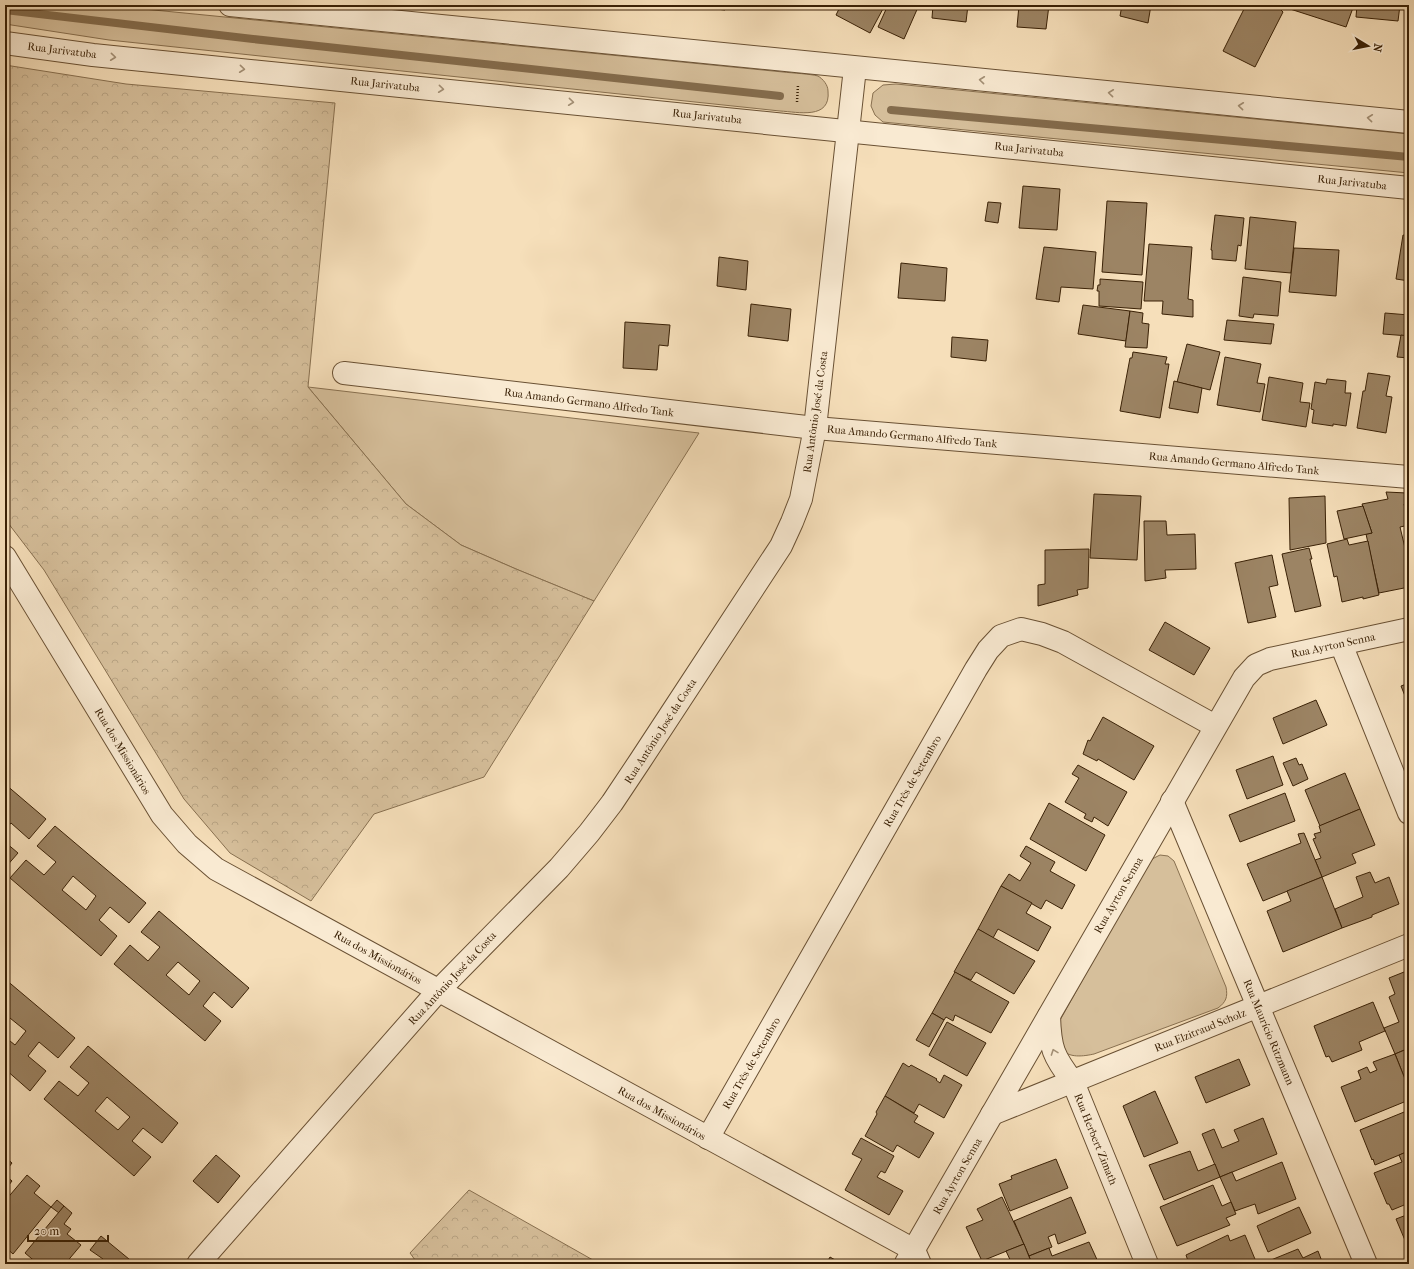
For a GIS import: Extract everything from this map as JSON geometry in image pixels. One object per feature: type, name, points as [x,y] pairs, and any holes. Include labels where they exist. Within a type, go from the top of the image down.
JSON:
[{"type":"street","points":[[230,5],[258,6],[800,61],[855,68],[1409,122]]},
{"type":"street","name":"Rua Jarivatuba","points":[[5,43],[93,54],[1409,188]]},
{"type":"street","name":"Rua Antônio José da Costa","points":[[198,1264],[438,991],[559,868],[588,834],[612,803],[782,546],[801,499],[815,428],[855,68]]},
{"type":"street","name":"Rua Amando Germano Alfredo Tank","points":[[344,373],[815,428],[1409,477]]},
{"type":"street","name":"Rua dos Missionários","points":[[5,557],[162,815],[187,844],[216,869],[708,1138],[913,1259]]},
{"type":"street","name":"Rua Ayrton Senna","points":[[913,1259],[992,1114],[1244,678],[1256,665],[1270,659],[1409,629]]},
{"type":"street","name":"Rua Três de Setembro","points":[[708,1138],[976,669],[988,650],[1001,636],[1021,630],[1042,634],[1063,642],[1215,726]]},
{"type":"street","points":[[1341,644],[1409,813]]},
{"type":"street","name":"Rua Maurício Ritzmann","points":[[1172,801],[1366,1264]]},
{"type":"street","name":"Rua Elzitraud Scholz","points":[[992,1114],[1409,945]]},
{"type":"street","name":"Rua Herbert Zimath","points":[[1049,1016],[1053,1051],[1060,1065],[1073,1082],[1147,1264]]},
{"type":"path","points":[[796,125],[800,61]]},
{"type":"green space","points":[[5,5],[103,5],[806,74],[818,76],[823,80],[828,89],[828,100],[819,110],[804,113],[109,40],[5,24]]},
{"type":"green space","points":[[5,65],[126,84],[335,103],[308,387],[406,504],[461,545],[594,601],[484,777],[374,814],[311,901],[230,853],[184,799],[44,570],[5,519]]},
{"type":"green space","points":[[896,84],[1409,134],[1409,173],[883,122],[875,115],[871,106],[873,93],[883,85]]},
{"type":"green space","points":[[308,387],[699,433],[594,601],[461,545],[406,504]]},
{"type":"green space","points":[[1160,855],[1168,856],[1174,861],[1226,987],[1226,999],[1218,1008],[1094,1054],[1076,1056],[1068,1054],[1061,1046],[1059,1022],[1147,865],[1154,858]]},
{"type":"green space","points":[[469,1190],[600,1264],[418,1264],[410,1253]]},
{"type":"building","points":[[681,5],[726,5],[725,10]]},
{"type":"building","points":[[841,5],[885,5],[870,33],[836,15]]},
{"type":"building","points":[[888,5],[919,5],[904,39],[878,27]]},
{"type":"building","points":[[933,5],[968,5],[966,22],[932,18]]},
{"type":"building","points":[[1019,5],[1049,5],[1046,29],[1017,27]]},
{"type":"building","points":[[1122,5],[1151,5],[1148,23],[1120,16]]},
{"type":"building","points":[[1246,5],[1283,5],[1281,10],[1283,12],[1255,67],[1223,51]]},
{"type":"building","points":[[1288,5],[1354,5],[1346,27],[1287,8]]},
{"type":"building","points":[[1357,5],[1400,5],[1398,21],[1356,17]]},
{"type":"building","points":[[1409,40],[1409,77],[1405,77]]},
{"type":"building","points":[[1023,186],[1060,189],[1057,230],[1019,228]]},
{"type":"building","points":[[1107,201],[1147,203],[1142,275],[1102,272]]},
{"type":"building","points":[[988,202],[1001,203],[998,223],[985,221]]},
{"type":"building","points":[[1215,215],[1244,218],[1241,246],[1238,245],[1236,261],[1212,259],[1211,250]]},
{"type":"building","points":[[1250,217],[1296,222],[1291,273],[1245,269]]},
{"type":"building","points":[[1403,235],[1409,236],[1409,281],[1396,279]]},
{"type":"building","points":[[1149,244],[1192,247],[1188,299],[1193,300],[1193,317],[1162,314],[1163,301],[1144,301]]},
{"type":"building","points":[[1044,247],[1096,252],[1093,289],[1061,287],[1059,302],[1036,299]]},
{"type":"building","points":[[1294,248],[1339,250],[1336,296],[1289,292]]},
{"type":"building","points":[[719,257],[748,261],[746,290],[717,286]]},
{"type":"building","points":[[901,263],[947,268],[945,301],[898,298]]},
{"type":"building","points":[[1243,277],[1281,282],[1278,316],[1254,314],[1253,318],[1239,316]]},
{"type":"building","points":[[1100,279],[1143,282],[1141,309],[1099,306],[1099,291],[1097,291],[1098,285],[1100,285]]},
{"type":"building","points":[[751,304],[791,309],[788,341],[748,336]]},
{"type":"building","points":[[1083,305],[1130,311],[1126,341],[1078,334]]},
{"type":"building","points":[[1130,311],[1143,313],[1142,323],[1149,324],[1147,348],[1125,347]]},
{"type":"building","points":[[1385,313],[1409,315],[1409,336],[1383,334]]},
{"type":"building","points":[[1227,320],[1274,324],[1271,344],[1224,340]]},
{"type":"building","points":[[625,322],[670,325],[668,346],[659,345],[657,370],[623,368]]},
{"type":"building","points":[[1401,335],[1409,336],[1409,358],[1397,357]]},
{"type":"building","points":[[952,337],[988,340],[986,361],[951,357]]},
{"type":"building","points":[[1187,344],[1220,352],[1210,390],[1177,382]]},
{"type":"building","points":[[1133,352],[1167,357],[1165,364],[1169,364],[1160,418],[1120,411],[1130,358],[1132,358]]},
{"type":"building","points":[[1225,357],[1261,364],[1257,383],[1265,384],[1260,412],[1217,405]]},
{"type":"building","points":[[1368,373],[1390,376],[1386,396],[1392,397],[1386,433],[1357,428],[1363,391],[1365,391]]},
{"type":"building","points":[[1269,377],[1303,383],[1300,402],[1310,403],[1306,427],[1262,420]]},
{"type":"building","points":[[1327,379],[1346,381],[1345,393],[1351,393],[1346,426],[1312,423],[1314,410],[1311,409],[1315,382],[1326,384]]},
{"type":"building","points":[[1174,381],[1202,388],[1198,413],[1169,408]]},
{"type":"building","points":[[1386,492],[1407,493],[1409,503],[1404,504],[1409,525],[1400,527],[1405,548],[1408,547],[1409,553],[1409,587],[1379,593],[1366,534],[1372,533],[1362,504],[1388,499]]},
{"type":"building","points":[[1094,494],[1141,496],[1137,560],[1090,558]]},
{"type":"building","points":[[1325,496],[1326,543],[1290,550],[1289,498]]},
{"type":"building","points":[[1363,506],[1372,533],[1344,539],[1337,511]]},
{"type":"building","points":[[1144,521],[1166,521],[1167,535],[1195,534],[1196,569],[1165,570],[1166,578],[1145,581]]},
{"type":"building","points":[[1347,539],[1349,545],[1368,541],[1379,595],[1342,602],[1337,576],[1334,577],[1327,544]]},
{"type":"building","points":[[1309,548],[1312,559],[1310,559],[1321,606],[1295,612],[1282,554]]},
{"type":"building","points":[[1089,549],[1088,588],[1077,590],[1078,595],[1038,606],[1038,585],[1045,584],[1045,550]]},
{"type":"building","points":[[1272,555],[1278,585],[1269,587],[1276,617],[1248,623],[1235,563]]},
{"type":"building","points":[[1165,622],[1210,648],[1194,675],[1149,650]]},
{"type":"building","points":[[1409,683],[1409,706],[1401,686]]},
{"type":"building","points":[[1316,700],[1327,725],[1283,744],[1273,718]]},
{"type":"building","points":[[1103,717],[1154,746],[1134,780],[1098,759],[1097,761],[1083,754],[1088,740],[1090,741]]},
{"type":"building","points":[[1273,756],[1283,785],[1247,799],[1236,770]]},
{"type":"building","points":[[1296,758],[1299,765],[1302,764],[1308,779],[1293,786],[1283,763]]},
{"type":"building","points":[[1078,765],[1127,792],[1108,826],[1094,817],[1092,822],[1084,818],[1086,814],[1065,802],[1079,778],[1072,774]]},
{"type":"building","points":[[1345,773],[1360,809],[1320,826],[1305,790]]},
{"type":"building","points":[[5,784],[46,819],[29,839],[11,823],[5,830]]},
{"type":"building","points":[[1285,793],[1295,821],[1240,842],[1229,815]]},
{"type":"building","points":[[1049,803],[1105,835],[1086,871],[1030,839]]},
{"type":"building","points":[[1360,809],[1375,845],[1352,854],[1356,863],[1322,877],[1315,860],[1321,858],[1313,839],[1316,838],[1314,834],[1321,832],[1319,826]]},
{"type":"building","points":[[55,826],[146,903],[129,923],[110,907],[99,920],[117,936],[101,956],[10,878],[26,860],[44,875],[56,862],[37,846]],"holes":[[[73,876],[96,896],[86,910],[62,890]]]},
{"type":"building","points":[[1304,833],[1322,877],[1263,901],[1247,864],[1301,843],[1298,834]]},
{"type":"building","points":[[5,842],[18,853],[5,868]]},
{"type":"building","points":[[1026,846],[1055,862],[1050,871],[1075,885],[1062,909],[1046,900],[1041,909],[1001,886],[1009,874],[1020,881],[1031,863],[1020,856]]},
{"type":"building","points":[[1370,872],[1375,883],[1389,877],[1399,904],[1372,915],[1372,917],[1342,928],[1335,909],[1363,897],[1356,877]]},
{"type":"building","points":[[1322,877],[1342,928],[1283,952],[1267,911],[1291,901],[1287,891]]},
{"type":"building","points":[[1001,886],[1032,903],[1026,913],[1051,927],[1038,951],[998,929],[993,938],[978,929]]},
{"type":"building","points":[[159,911],[249,988],[232,1008],[214,992],[203,1006],[221,1021],[205,1041],[114,964],[130,945],[148,961],[160,947],[141,932]],"holes":[[[178,962],[200,981],[189,995],[166,975]]]},
{"type":"building","points":[[978,929],[1035,961],[1014,994],[976,972],[971,980],[954,972]]},
{"type":"building","points":[[1409,970],[1409,1048],[1395,1054],[1384,1028],[1399,1022],[1389,997],[1395,994],[1389,978]]},
{"type":"building","points":[[955,972],[1009,1002],[991,1033],[955,1015],[953,1021],[946,1017],[944,1020],[932,1013]]},
{"type":"building","points":[[5,979],[75,1038],[58,1058],[39,1042],[28,1056],[46,1071],[30,1091],[5,1069],[5,1037],[15,1045],[26,1031],[5,1014]]},
{"type":"building","points":[[1373,1002],[1385,1031],[1359,1042],[1362,1050],[1332,1062],[1329,1056],[1326,1057],[1314,1026]]},
{"type":"building","points":[[932,1013],[944,1020],[929,1047],[916,1040]]},
{"type":"building","points":[[947,1022],[986,1043],[967,1076],[929,1055]]},
{"type":"building","points":[[88,1046],[178,1123],[162,1143],[143,1128],[132,1141],[151,1157],[134,1176],[44,1099],[59,1081],[78,1096],[89,1083],[70,1067]],"holes":[[[107,1097],[130,1117],[118,1130],[95,1111]]]},
{"type":"building","points":[[1407,1049],[1409,1053],[1409,1089],[1395,1054]]},
{"type":"building","points":[[1395,1054],[1409,1089],[1409,1100],[1355,1122],[1341,1087],[1361,1079],[1358,1071],[1367,1067],[1370,1073],[1377,1070],[1373,1062]]},
{"type":"building","points":[[1239,1059],[1250,1085],[1206,1103],[1195,1077]]},
{"type":"building","points":[[903,1063],[909,1067],[911,1065],[937,1079],[936,1080],[940,1083],[944,1075],[962,1085],[944,1118],[919,1104],[914,1113],[885,1096]]},
{"type":"building","points":[[1155,1091],[1178,1143],[1144,1157],[1123,1106]]},
{"type":"building","points":[[885,1096],[918,1116],[914,1122],[934,1133],[919,1158],[897,1145],[893,1152],[865,1136]]},
{"type":"building","points":[[1409,1110],[1409,1151],[1375,1165],[1360,1130]]},
{"type":"building","points":[[1263,1118],[1277,1154],[1220,1177],[1202,1134],[1214,1129],[1222,1148],[1239,1141],[1234,1130]]},
{"type":"building","points":[[861,1138],[894,1156],[885,1173],[881,1171],[877,1177],[903,1191],[889,1215],[845,1190],[862,1159],[852,1154]]},
{"type":"building","points":[[1190,1151],[1198,1171],[1215,1164],[1220,1177],[1164,1200],[1149,1165]]},
{"type":"building","points":[[1409,1151],[1409,1203],[1392,1210],[1389,1204],[1387,1204],[1374,1173],[1402,1162],[1399,1155]]},
{"type":"building","points":[[216,1155],[240,1176],[218,1203],[193,1181]]},
{"type":"building","points":[[5,1157],[12,1163],[5,1172]]},
{"type":"building","points":[[1056,1159],[1068,1188],[1010,1211],[999,1184],[1012,1179],[1011,1176]]},
{"type":"building","points":[[1282,1162],[1296,1199],[1258,1214],[1255,1204],[1235,1211],[1220,1177],[1232,1172],[1236,1181]]},
{"type":"building","points":[[5,1175],[12,1181],[5,1190]]},
{"type":"building","points":[[27,1175],[40,1186],[34,1193],[51,1207],[13,1254],[5,1247],[5,1201]]},
{"type":"building","points":[[1213,1185],[1222,1206],[1231,1202],[1236,1214],[1226,1218],[1230,1225],[1177,1246],[1160,1207]]},
{"type":"building","points":[[1002,1197],[1024,1244],[982,1261],[966,1227],[983,1220],[977,1209]]},
{"type":"building","points":[[1071,1197],[1086,1233],[1058,1244],[1055,1234],[1048,1237],[1052,1247],[1029,1256],[1014,1221]]},
{"type":"building","points":[[57,1200],[64,1206],[59,1213],[51,1207]]},
{"type":"building","points":[[64,1206],[72,1213],[64,1224],[71,1229],[67,1234],[81,1245],[65,1264],[38,1264],[25,1253]]},
{"type":"building","points":[[1299,1207],[1311,1233],[1268,1252],[1257,1226]]},
{"type":"building","points":[[1409,1214],[1409,1244],[1407,1245],[1396,1219]]},
{"type":"building","points":[[1228,1235],[1230,1241],[1245,1235],[1257,1264],[1189,1264],[1186,1255]]},
{"type":"building","points":[[101,1236],[135,1264],[99,1264],[103,1259],[90,1250]]},
{"type":"building","points":[[1089,1242],[1099,1264],[1032,1264],[1029,1256],[1049,1248],[1052,1256]]},
{"type":"building","points":[[1024,1244],[1032,1264],[1012,1264],[1006,1251]]},
{"type":"building","points":[[1298,1249],[1303,1258],[1318,1251],[1323,1264],[1273,1264],[1271,1260]]},
{"type":"building","points":[[830,1257],[842,1264],[826,1264]]},
{"type":"waterway","points":[[5,10],[253,39],[780,96]]},
{"type":"waterway","points":[[891,110],[1409,157]]}]
